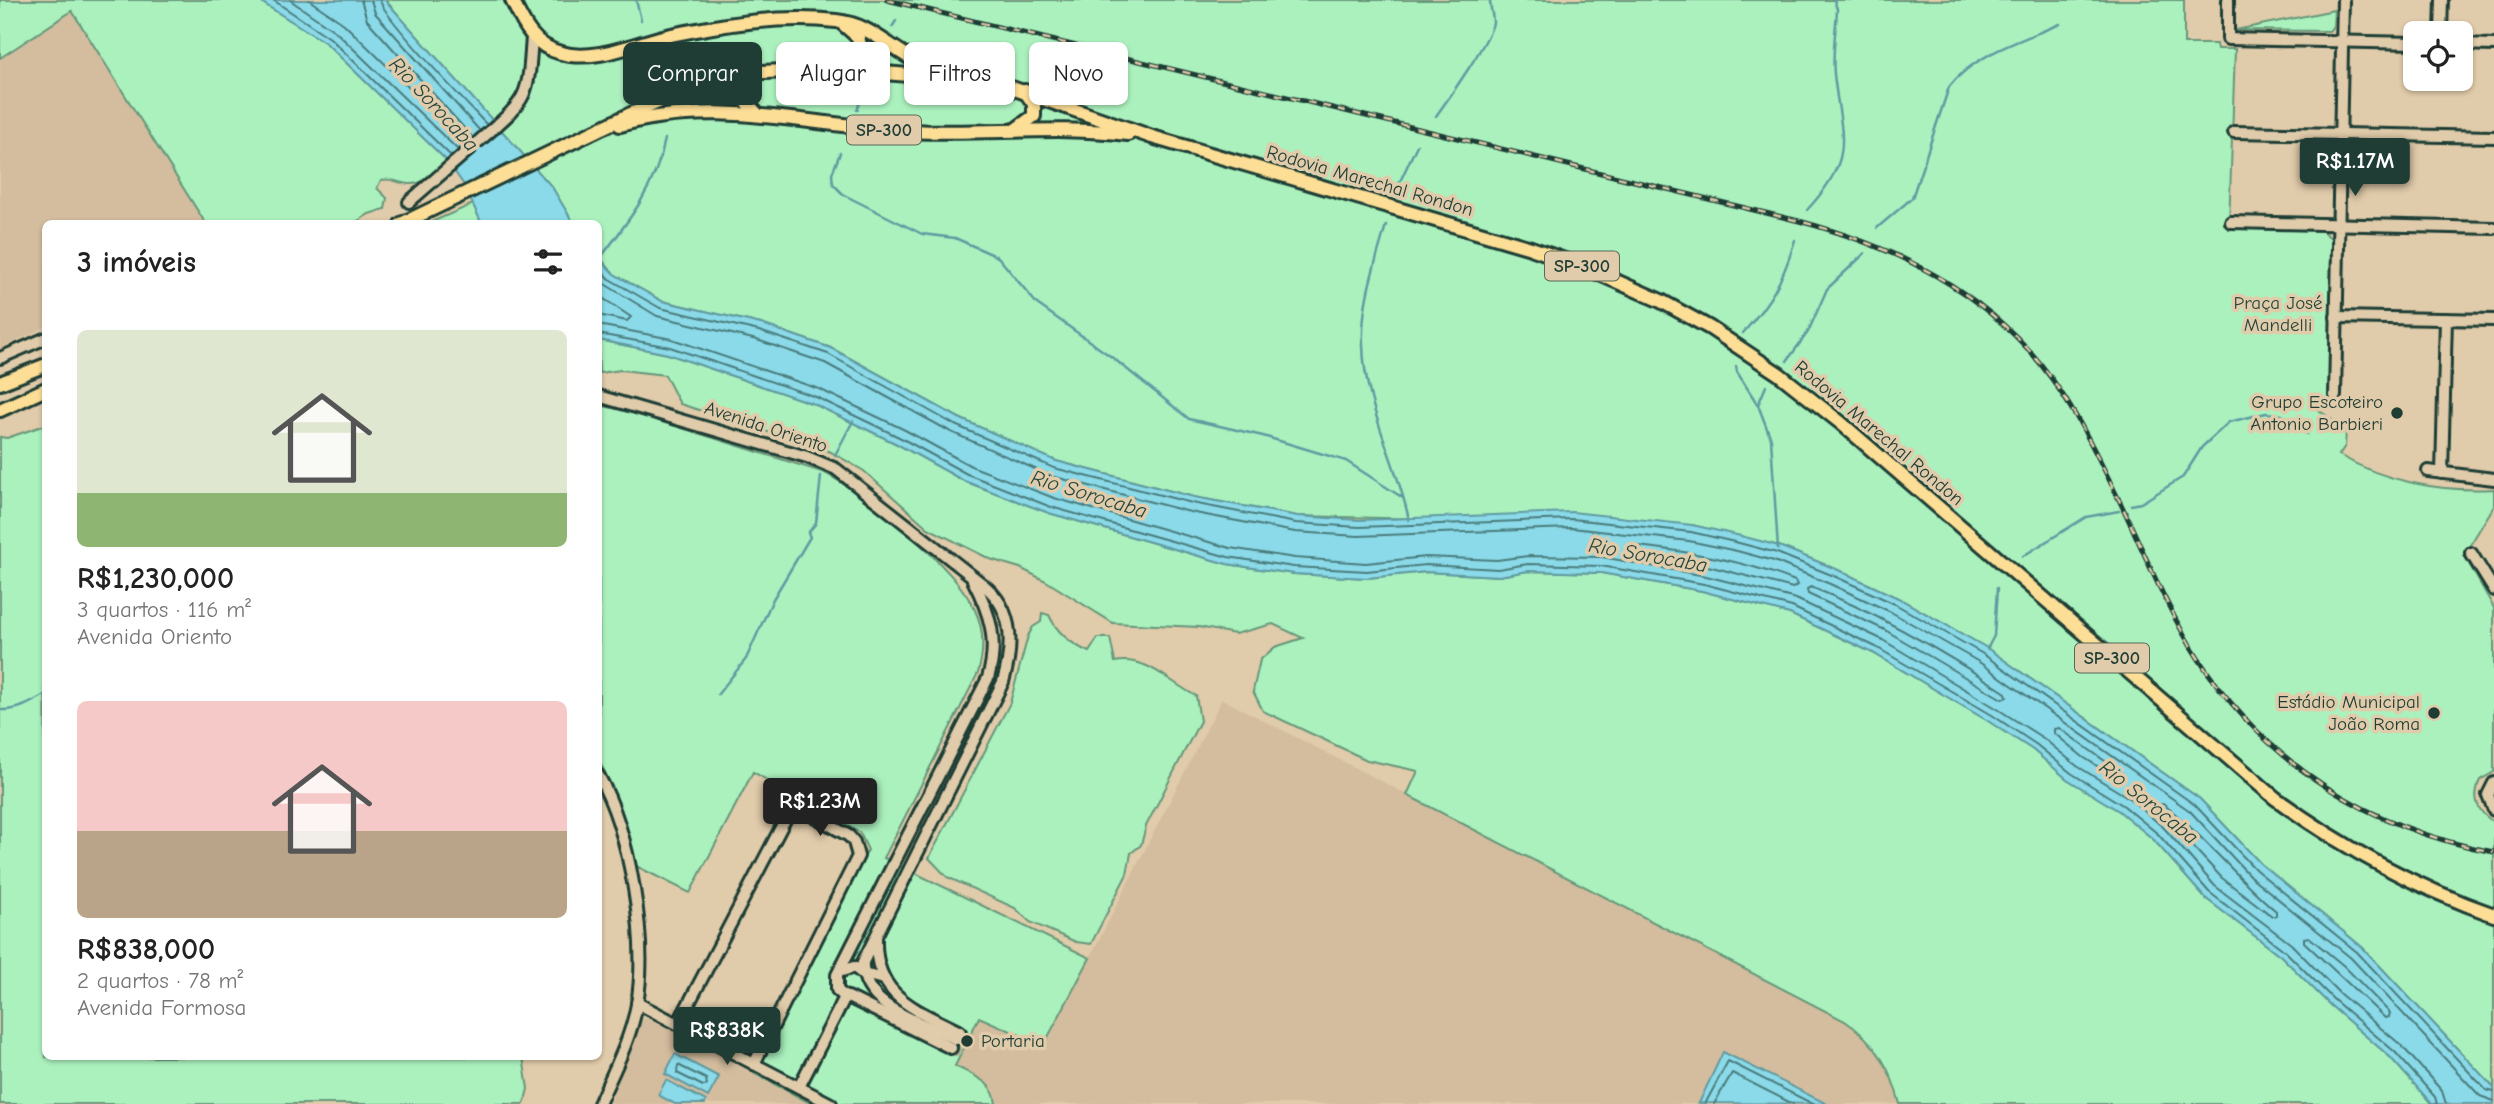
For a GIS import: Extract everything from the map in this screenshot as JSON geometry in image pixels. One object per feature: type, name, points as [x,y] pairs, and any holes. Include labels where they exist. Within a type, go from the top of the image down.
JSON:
[{"type":"main road","points":[[512,0],[532,36],[561,53],[584,55],[735,24],[797,19],[837,21],[868,29],[904,53]]},
{"type":"main road","points":[[837,21],[858,37],[859,42]]},
{"type":"main road","name":"Rodovia Marechal Rondon","points":[[1015,89],[1153,137],[1549,254],[1636,289],[1710,328],[1779,374],[1840,423],[2275,798],[2326,834],[2379,865],[2435,892],[2494,915]]},
{"type":"main road","points":[[1013,131],[1034,116],[1034,104],[1025,91]]},
{"type":"main road","name":"Rodovia Marechal Rondon","points":[[409,220],[655,105]]},
{"type":"main road","points":[[749,105],[757,114]]},
{"type":"main road","name":"Rodovia Marechal Rondon","points":[[600,131],[670,115],[757,114],[887,130],[1087,130],[1153,137]]},
{"type":"main road","points":[[0,383],[42,367]]},
{"type":"main road","points":[[0,410],[42,391]]},
{"type":"street","points":[[2228,0],[2228,39],[2403,43]]},
{"type":"street","points":[[2335,396],[2343,0]]},
{"type":"street","points":[[2441,21],[2442,0]]},
{"type":"street","points":[[479,141],[517,106],[529,85],[532,36]]},
{"type":"street","points":[[2473,44],[2494,45]]},
{"type":"street","points":[[2234,132],[2494,136]]},
{"type":"street","points":[[409,202],[470,149]]},
{"type":"street","points":[[2231,222],[2494,228]]},
{"type":"street","points":[[2336,317],[2494,320]]},
{"type":"street","points":[[2442,473],[2446,319]]},
{"type":"street","points":[[0,358],[42,340]]},
{"type":"street","name":"Avenida Oriento","points":[[602,397],[807,457],[836,469],[996,596],[1006,613],[1010,633],[1008,665],[999,688],[864,957],[864,977]]},
{"type":"street","points":[[2428,471],[2494,479]]},
{"type":"street","points":[[2471,553],[2494,590]]},
{"type":"street","name":"Avenida Oriento","points":[[839,972],[988,678],[994,651],[992,625],[971,576]]},
{"type":"street","points":[[599,1104],[633,1021],[640,965],[633,892],[620,821],[602,783]]},
{"type":"street","points":[[2493,809],[2488,795],[2494,783]]},
{"type":"street","points":[[678,1024],[787,816],[795,809],[805,811],[849,836],[858,856],[754,1064]]},
{"type":"street","points":[[877,931],[877,960],[884,979],[897,998],[956,1040]]},
{"type":"street","points":[[854,967],[864,977],[876,998],[956,1040],[847,997],[835,985],[839,972],[854,967]]},
{"type":"street","points":[[864,977],[884,979]]},
{"type":"street","points":[[799,1087],[847,997],[863,991],[864,977]]},
{"type":"street","points":[[876,998],[897,998]]},
{"type":"street","points":[[637,1003],[831,1104]]},
{"type":"shaded area","points":[[71,11],[203,220],[42,220],[42,328],[0,349],[0,58]]},
{"type":"shaded area","points":[[1222,699],[1845,1021],[1877,1049],[1894,1082],[1900,1104],[996,1104],[994,1090],[955,1066],[980,1017],[1015,1034],[1047,1039]]},
{"type":"shaded area","points":[[645,1018],[812,1104],[610,1104],[639,1023]]},
{"type":"green space","points":[[0,0],[258,0],[326,43],[447,161],[427,178],[416,183],[381,180],[377,188],[387,198],[385,209],[359,220],[203,220],[72,11],[0,58]]},
{"type":"green space","name":"Praça José Mandelli","points":[[385,0],[2184,0],[2184,44],[2216,44],[2217,49],[2235,49],[2229,227],[2321,230],[2332,239],[2329,398],[2326,407],[2319,410],[2346,431],[2345,446],[2339,455],[2375,472],[2414,483],[2454,489],[2494,489],[2494,506],[2464,555],[2494,608],[2494,772],[2480,780],[2476,799],[2480,809],[2494,822],[2494,1088],[2362,947],[2261,864],[2200,799],[1987,648],[1898,598],[1836,569],[1779,546],[1692,525],[1297,516],[1194,497],[1056,461],[959,418],[831,348],[761,324],[662,301],[614,274],[602,260],[602,220],[572,220],[552,187]]},
{"type":"green space","points":[[2334,10],[2333,26],[2329,31],[2236,30]]},
{"type":"green space","points":[[473,204],[480,220],[436,220]]},
{"type":"green space","points":[[602,341],[668,354],[814,404],[897,444],[964,481],[1049,513],[1227,564],[1294,574],[1367,578],[1426,572],[1499,576],[1528,571],[1601,573],[1702,591],[1790,614],[1873,653],[1988,721],[2033,750],[2067,779],[2119,811],[2153,839],[2204,897],[2281,956],[2330,1005],[2390,1057],[2432,1104],[1900,1104],[1881,1057],[1856,1029],[1845,1021],[1407,795],[1418,771],[1367,760],[1263,711],[1253,691],[1260,660],[1275,647],[1303,638],[1273,624],[1235,634],[1199,627],[1113,623],[1046,581],[1020,568],[990,559],[928,528],[864,471],[831,452],[680,404],[665,375],[621,370],[602,373]]},
{"type":"green space","points":[[602,406],[631,412],[825,473],[886,515],[949,574],[965,593],[981,626],[978,673],[884,858],[1090,958],[1047,1039],[1036,1042],[979,1017],[955,1066],[976,1076],[987,1085],[996,1104],[812,1104],[755,1074],[868,850],[860,833],[753,772],[690,893],[636,866],[630,838],[612,786],[602,767]]},
{"type":"green space","points":[[42,426],[42,1060],[523,1060],[528,1089],[524,1104],[0,1104],[0,437],[7,438]]},
{"type":"green space","points":[[1042,613],[1049,615],[1060,633],[1082,649],[1089,652],[1098,638],[1110,638],[1115,662],[1126,661],[1147,666],[1196,696],[1200,721],[1146,826],[1141,845],[1131,853],[1127,874],[1091,944],[1076,942],[1030,922],[1015,908],[947,877],[929,858],[1010,703],[1028,636],[1033,627],[1041,622]]},
{"type":"water","name":"Rio Sorocaba","points":[[258,0],[385,0],[552,187],[572,220],[480,220],[464,185],[447,161],[326,43]]},
{"type":"water","name":"Rio Sorocaba","points":[[602,261],[614,274],[662,301],[761,324],[831,348],[959,418],[1056,461],[1194,497],[1297,516],[1359,520],[1572,512],[1692,525],[1779,546],[1836,569],[1898,598],[1987,648],[2200,799],[2261,864],[2362,947],[2494,1088],[2494,1104],[2432,1104],[2390,1057],[2330,1005],[2281,956],[2204,897],[2153,839],[2119,811],[2067,779],[2033,750],[1988,721],[1873,653],[1790,614],[1702,591],[1601,573],[1528,571],[1499,576],[1426,572],[1367,578],[1294,574],[1227,564],[1049,513],[964,481],[897,444],[814,404],[668,354],[602,341]]},
{"type":"water","points":[[1723,1052],[1827,1104],[1699,1103]]},
{"type":"water","points":[[675,1054],[719,1077],[708,1097],[665,1074]]},
{"type":"water","points":[[666,1080],[706,1101],[705,1104],[675,1104],[658,1095]]},
{"type":"waterway","points":[[636,0],[641,20]]},
{"type":"waterway","points":[[1436,116],[1491,30],[1493,22],[1490,0]]},
{"type":"waterway","points":[[1807,210],[1833,175],[1842,146],[1834,66],[1837,9],[1834,0]]},
{"type":"waterway","points":[[892,27],[896,21]]},
{"type":"waterway","points":[[1877,228],[1912,198],[1949,87],[1959,75],[1985,57],[2060,24]]},
{"type":"waterway","points":[[857,110],[859,105]]},
{"type":"waterway","points":[[602,256],[648,188],[665,139]]},
{"type":"waterway","points":[[1397,188],[1417,145]]},
{"type":"waterway","points":[[840,153],[832,174],[833,184],[844,195],[922,234],[955,238],[998,257],[1037,304],[1113,358],[1189,419],[1263,436],[1346,461],[1403,498]]},
{"type":"waterway","points":[[1386,225],[1366,299],[1363,345],[1369,390],[1409,520]]},
{"type":"waterway","points":[[1743,333],[1775,290],[1795,240]]},
{"type":"waterway","points":[[1787,361],[1808,332],[1827,289],[1865,253]]},
{"type":"waterway","points":[[1736,366],[1758,405],[1771,439],[1778,549]]},
{"type":"waterway","points":[[1758,405],[1766,386]]},
{"type":"waterway","points":[[2131,505],[2141,503],[2183,477],[2202,447],[2229,422],[2266,413],[2282,415],[2301,426],[2307,434]]},
{"type":"waterway","points":[[835,455],[853,421]]},
{"type":"waterway","points":[[718,694],[746,659],[773,599],[810,537],[808,533],[816,523],[821,476]]},
{"type":"waterway","points":[[2023,556],[2086,517],[2119,511]]},
{"type":"waterway","points":[[1987,649],[1994,636],[1997,588]]},
{"type":"waterway","points":[[0,710],[18,708],[42,696]]},
{"type":"tunnel","points":[[951,1048],[961,1053]]},
{"type":"railway","points":[[887,0],[1799,221],[1862,241],[1922,268],[1950,284],[2003,324],[2056,384],[2091,444],[2187,640],[2225,696],[2256,730],[2289,760],[2325,786],[2364,808],[2405,827],[2494,852]]},
{"type":"place","name":"Grupo Escoteiro Antonio Barbieri","points":[[2397,413]]},
{"type":"place","name":"Estádio Municipal João Roma","points":[[2434,713]]},
{"type":"place","name":"Portaria","points":[[967,1041]]}]
